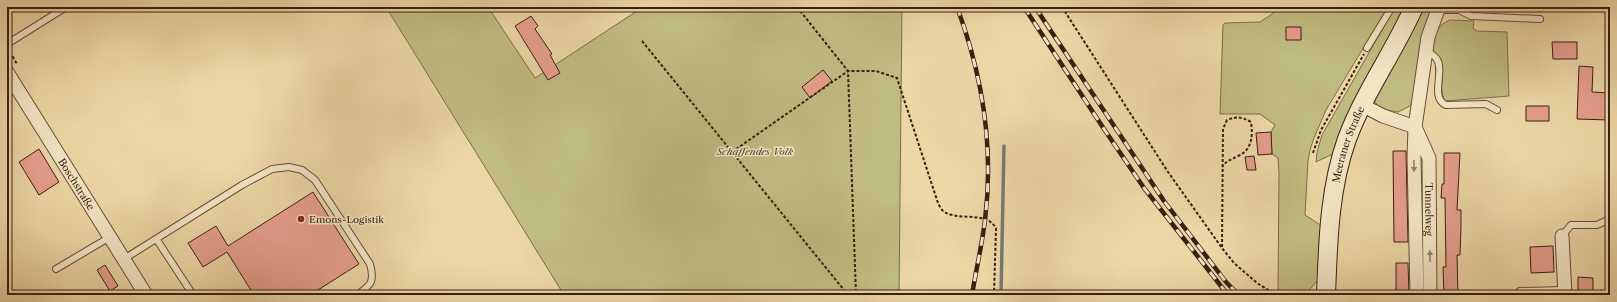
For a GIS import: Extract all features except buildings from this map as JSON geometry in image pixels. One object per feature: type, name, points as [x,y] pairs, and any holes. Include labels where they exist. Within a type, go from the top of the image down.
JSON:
[{"type":"main road","name":"Meeraner Straße","points":[[1326,295],[1329,235],[1335,184],[1347,140],[1362,106],[1400,37],[1414,7]]},
{"type":"street","name":"Tunnelweg","points":[[1417,295],[1414,157],[1415,127],[1428,37],[1438,9]]},
{"type":"street","name":"Boschstraße","points":[[7,72],[146,295]]},
{"type":"street","points":[[1362,106],[1383,116],[1415,127]]},
{"type":"street","name":"Tunnelweg","points":[[1415,127],[1428,158],[1430,295]]},
{"type":"street","points":[[1562,236],[1565,293]]},
{"type":"lane","points":[[1367,48],[1392,7]]},
{"type":"lane","points":[[7,44],[63,9]]},
{"type":"lane","points":[[1438,9],[1458,10],[1471,16],[1540,19]]},
{"type":"lane","points":[[1426,50],[1436,58],[1439,63],[1438,91],[1440,101],[1446,105],[1486,104],[1498,110]]},
{"type":"lane","points":[[124,259],[157,240],[242,185],[272,169],[289,167],[302,170],[315,180],[370,264],[373,276],[369,287],[357,295]]},
{"type":"lane","points":[[1562,236],[1571,225],[1597,225],[1610,219]]},
{"type":"lane","points":[[56,270],[110,237]]},
{"type":"lane","points":[[157,240],[193,295]]},
{"type":"lane","points":[[1520,292],[1565,293]]},
{"type":"path","points":[[797,7],[848,72],[856,295]]},
{"type":"path","points":[[1062,7],[1168,172],[1222,248],[1234,263],[1257,283],[1276,295]]},
{"type":"path","points":[[642,41],[848,295]]},
{"type":"path","points":[[1312,153],[1321,130],[1367,48]]},
{"type":"path","points":[[732,152],[848,72],[876,72],[897,78],[938,203],[942,210],[949,214],[979,218],[993,223],[996,228],[994,295]]},
{"type":"path","points":[[1222,167],[1227,160],[1243,153],[1251,143],[1251,122],[1244,118],[1235,117],[1227,120],[1223,129],[1222,167],[1222,248]]},
{"type":"green space","name":"Schaffendes Volk","points":[[386,7],[488,7],[535,78],[643,7],[902,7],[899,295],[564,295]]},
{"type":"green space","points":[[1278,7],[1388,7],[1326,110],[1310,150],[1305,215],[1322,226],[1319,279],[1305,295],[1281,295],[1278,292],[1279,174],[1278,158],[1272,154],[1271,132],[1275,125],[1260,114],[1220,114],[1223,25],[1225,23],[1260,22],[1272,14]]},
{"type":"green space","points":[[1395,7],[1407,7],[1335,153],[1316,162],[1322,135]]},
{"type":"green space","points":[[1420,7],[1435,7],[1418,61],[1420,66],[1419,78],[1410,106],[1398,112],[1383,109],[1375,103],[1374,99]]},
{"type":"green space","points":[[1450,20],[1474,21],[1473,28],[1477,31],[1507,32],[1509,96],[1445,101],[1442,94],[1441,63],[1438,57],[1431,50],[1436,32],[1441,26]]},
{"type":"waterway","points":[[1001,295],[1004,146]]},
{"type":"railway","points":[[957,7],[973,58],[984,112],[987,139],[988,166],[985,220],[972,295]]},
{"type":"railway","points":[[1024,7],[1144,188],[1228,295]]},
{"type":"railway","points":[[1035,7],[1164,201],[1226,282],[1239,295]]},
{"type":"place","name":"Emons-Logistik","points":[[301,219]]}]
